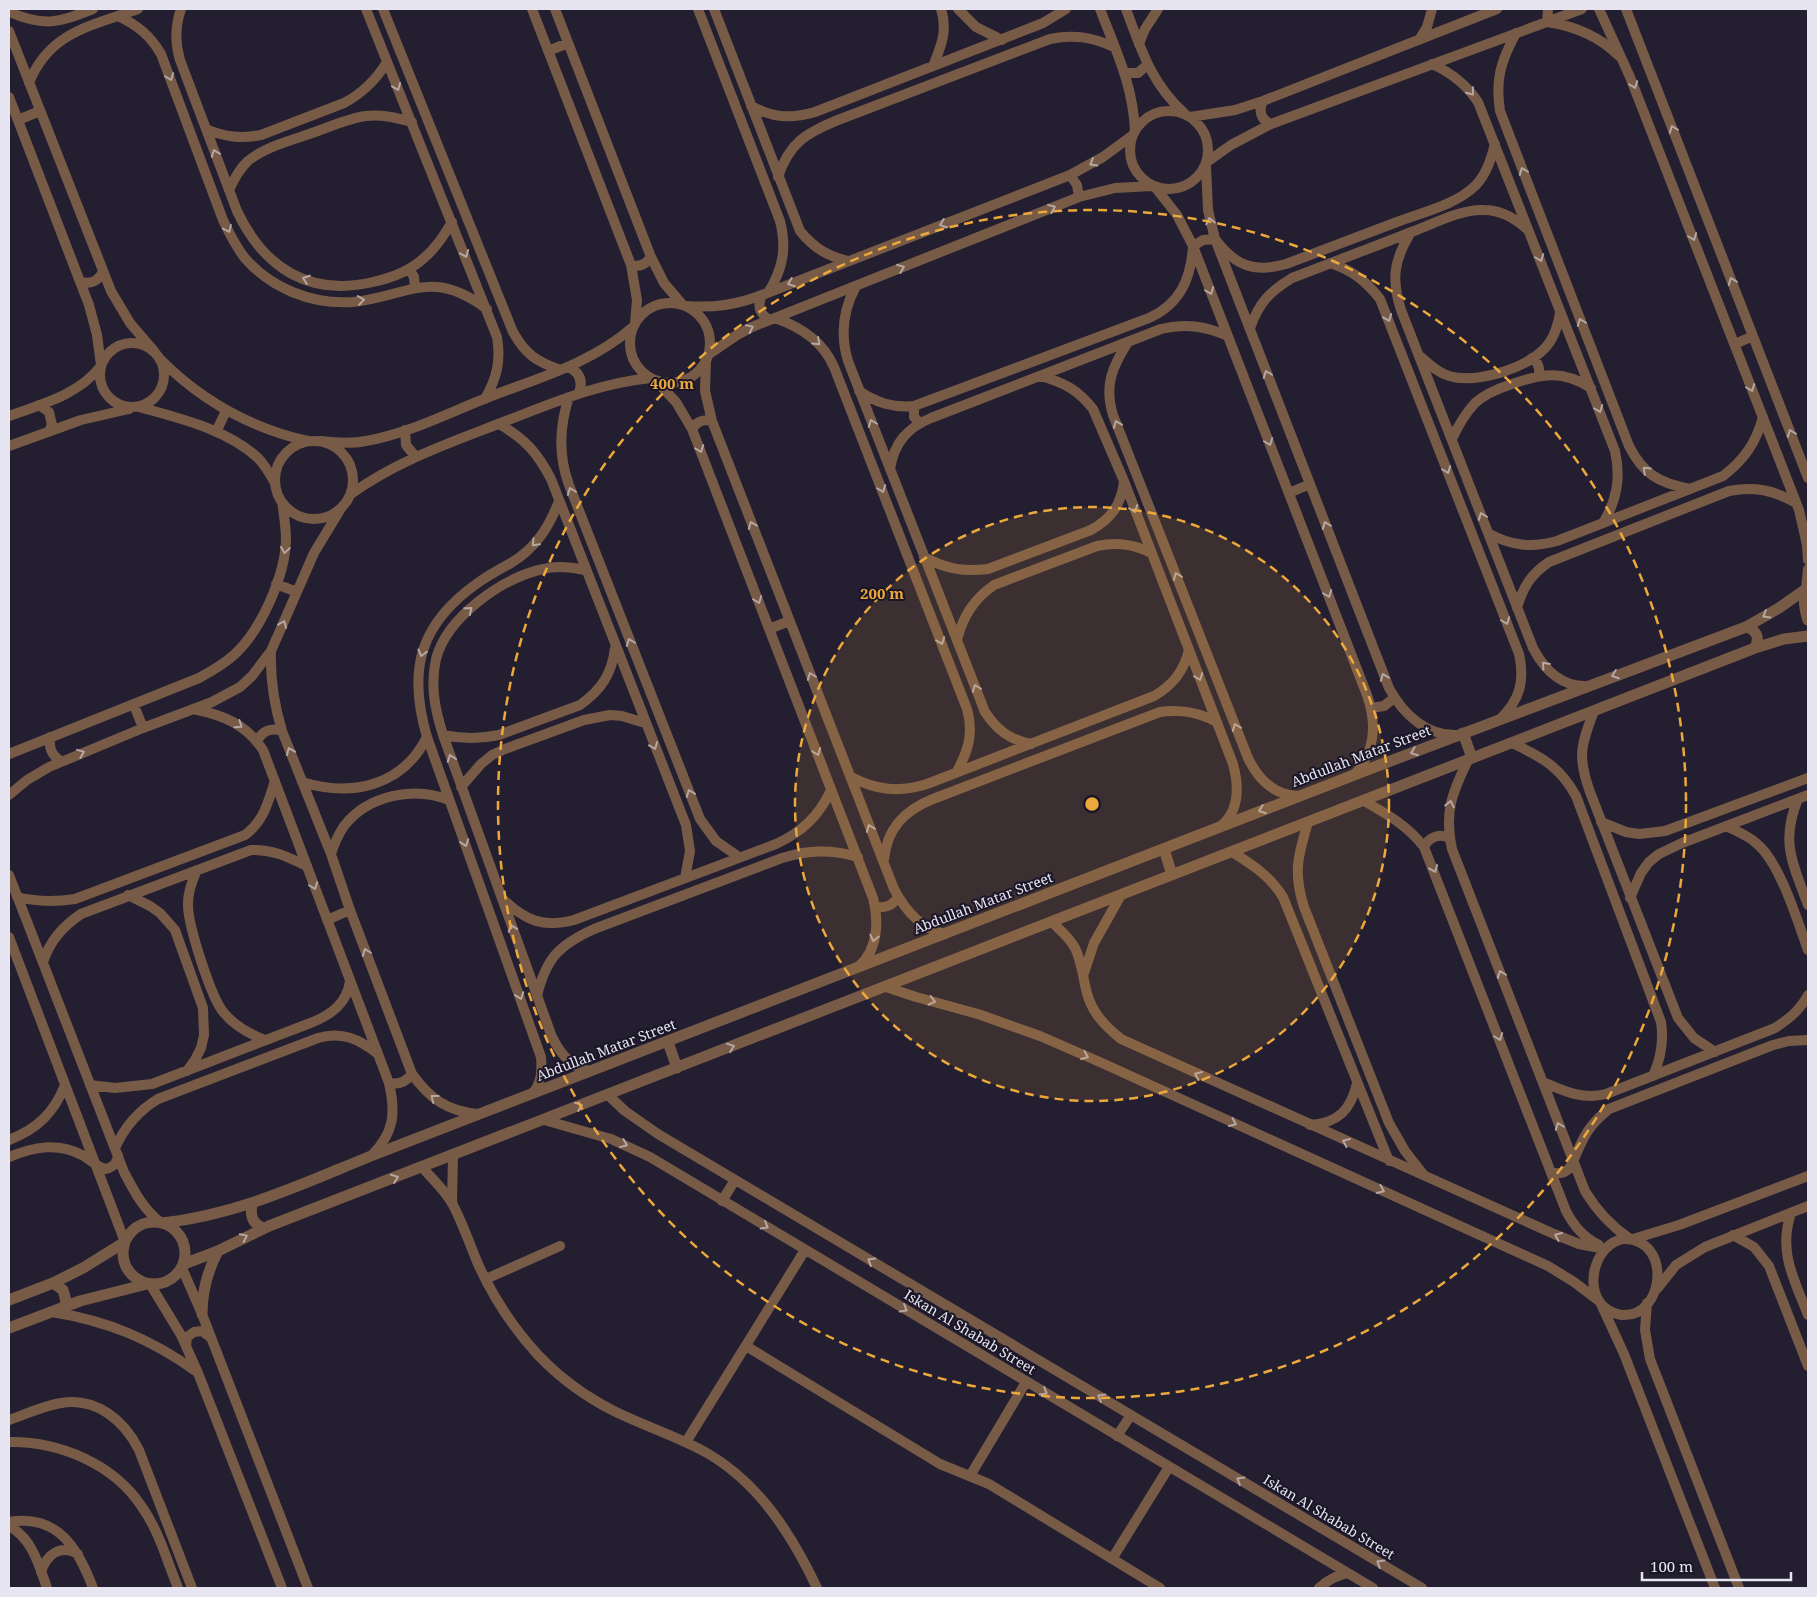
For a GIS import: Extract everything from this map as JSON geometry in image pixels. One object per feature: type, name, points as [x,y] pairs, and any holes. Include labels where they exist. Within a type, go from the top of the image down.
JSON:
[{"type":"street","points":[[9,12],[28,20],[50,22],[93,9]]},
{"type":"street","points":[[29,83],[42,57],[64,38],[138,9]]},
{"type":"street","points":[[182,9],[176,32],[176,48],[229,190],[246,230],[258,248],[274,262],[292,274],[311,282],[332,286],[349,286],[381,280],[409,269],[424,258],[434,248],[452,222]]},
{"type":"street","points":[[366,9],[497,337],[499,350],[498,369],[486,399]]},
{"type":"street","points":[[383,9],[513,332],[527,353],[537,360],[579,374],[581,380],[563,416],[560,435],[561,455],[565,474],[700,819],[716,841],[739,858]]},
{"type":"street","points":[[532,9],[631,265],[636,288],[634,326],[631,337],[632,356],[643,372],[653,379],[676,402],[692,429],[858,857],[875,907],[875,934],[872,948],[866,960],[856,968]]},
{"type":"street","points":[[555,9],[650,258],[664,283],[684,305],[696,312],[706,326],[710,343],[705,391],[712,421],[883,863],[898,897],[914,917],[934,932],[945,934]]},
{"type":"street","points":[[698,9],[784,235],[782,266],[776,280],[765,294],[759,306],[761,312],[772,319],[798,327],[826,351],[831,360],[969,717],[970,740],[967,752],[956,773]]},
{"type":"street","points":[[714,9],[800,231],[810,243],[828,255],[849,261]]},
{"type":"street","points":[[933,66],[944,40],[945,27],[941,9]]},
{"type":"street","points":[[958,9],[976,27],[1002,40]]},
{"type":"street","points":[[751,106],[763,112],[789,118],[802,116],[1016,35],[1049,20],[1066,9]]},
{"type":"street","points":[[1100,9],[1125,73],[1133,102],[1134,133],[1130,154],[1132,164],[1137,173],[1153,186],[1177,215],[1193,246],[1371,708],[1374,722],[1369,752],[1363,765],[1353,775]]},
{"type":"street","points":[[9,795],[33,776],[61,762],[227,695],[240,687],[252,676],[271,651],[322,538],[340,510],[351,494],[382,473],[415,456],[574,395],[616,382],[653,379],[664,383],[684,381],[693,376],[701,369],[708,358],[737,335],[772,319],[1079,197],[1115,188],[1153,186],[1164,190],[1174,190],[1184,187],[1200,175],[1206,164],[1209,152],[1208,142],[1198,123],[1188,116],[1164,92],[1147,65],[1126,9]]},
{"type":"street","points":[[1139,44],[1145,29],[1158,9]]},
{"type":"street","points":[[1419,40],[1427,27],[1432,9]]},
{"type":"street","points":[[9,30],[102,272],[120,307],[141,337],[192,389],[226,411],[268,430],[309,441],[342,443],[364,442],[405,430],[590,358],[605,349],[634,326],[641,315],[650,308],[660,304],[671,302],[705,308],[741,303],[1070,175],[1103,157],[1134,133],[1141,123],[1158,112],[1178,112],[1188,116],[1235,110],[1263,101],[1497,9]]},
{"type":"street","points":[[1547,22],[1548,9]]},
{"type":"street","points":[[1206,164],[1237,141],[1271,124],[1582,9]]},
{"type":"street","points":[[1599,9],[1624,60],[1805,524],[1808,560]]},
{"type":"street","points":[[1626,9],[1808,478]]},
{"type":"street","points":[[74,16],[74,24],[80,31]]},
{"type":"street","points":[[118,16],[143,30],[161,54],[223,220],[232,239],[244,257],[259,272],[295,294],[313,299],[352,302],[415,287],[431,286],[461,293],[487,309]]},
{"type":"street","points":[[1547,22],[1565,24],[1582,30],[1597,38],[1624,60]]},
{"type":"street","points":[[1516,33],[1508,48],[1500,71],[1498,95],[1500,111],[1628,446],[1636,460],[1658,480],[1673,486],[1690,489]]},
{"type":"street","points":[[1016,35],[1023,40],[1022,50]]},
{"type":"street","points":[[778,177],[786,158],[798,142],[808,133],[838,120],[1050,39],[1069,36],[1089,38],[1114,47]]},
{"type":"street","points":[[548,51],[568,43]]},
{"type":"street","points":[[161,54],[168,48],[176,48]]},
{"type":"street","points":[[206,129],[228,137],[262,134],[344,103],[365,90],[387,62]]},
{"type":"street","points":[[1432,64],[1446,70],[1459,79],[1474,96],[1484,116],[1615,451],[1618,473],[1616,496],[1611,510],[1603,523]]},
{"type":"street","points":[[1125,73],[1138,73],[1147,65]]},
{"type":"street","points":[[9,96],[81,282],[95,327],[100,366],[99,377],[107,396],[119,405],[136,407],[216,432],[248,450],[264,465],[275,483],[277,493],[282,502],[291,512],[302,518],[328,517],[340,510]]},
{"type":"street","points":[[1263,101],[1260,110],[1261,115],[1266,122],[1271,124]]},
{"type":"street","points":[[344,103],[349,108],[351,119]]},
{"type":"street","points":[[832,106],[832,116],[838,120]]},
{"type":"street","points":[[1484,116],[1493,110],[1500,111]]},
{"type":"street","points":[[18,120],[40,111]]},
{"type":"street","points":[[229,190],[240,170],[247,162],[266,150],[351,119],[366,116],[382,115],[412,122]]},
{"type":"street","points":[[262,134],[260,144],[266,150]]},
{"type":"street","points":[[1215,239],[1224,252],[1238,262],[1254,268],[1270,268],[1286,264],[1436,208],[1464,195],[1485,172],[1492,158],[1495,144]]},
{"type":"street","points":[[424,152],[439,145]]},
{"type":"street","points":[[1206,164],[1208,210],[1215,239],[1394,698],[1415,721],[1429,730],[1444,735],[1460,734],[1470,759]]},
{"type":"street","points":[[1070,175],[1077,185],[1079,197]]},
{"type":"street","points":[[1436,208],[1441,213],[1441,221]]},
{"type":"street","points":[[1250,328],[1256,312],[1265,298],[1278,286],[1292,278],[1469,211],[1496,211],[1514,218],[1529,231]]},
{"type":"street","points":[[780,221],[786,222],[793,216]]},
{"type":"street","points":[[1411,232],[1402,246],[1394,278],[1396,294],[1419,356],[1533,648],[1542,663],[1555,676],[1576,686],[1587,686]]},
{"type":"street","points":[[1193,246],[1203,240],[1215,239]]},
{"type":"street","points":[[859,390],[869,398],[891,406],[914,406],[1156,315],[1175,299],[1183,288],[1189,275],[1193,246]]},
{"type":"street","points":[[631,265],[640,266],[650,258]]},
{"type":"street","points":[[1286,264],[1287,274],[1292,278]]},
{"type":"street","points":[[1330,264],[1345,268],[1359,276],[1371,286],[1380,299],[1519,654],[1522,665],[1520,688],[1511,709],[1500,719]]},
{"type":"street","points":[[409,269],[414,277],[415,287]]},
{"type":"street","points":[[81,282],[94,282],[102,272]]},
{"type":"street","points":[[856,286],[845,312],[843,333],[846,354],[859,390],[985,712],[1005,734],[1018,742],[1031,744]]},
{"type":"street","points":[[1380,299],[1387,292],[1396,294]]},
{"type":"street","points":[[1419,356],[1433,368],[1448,376],[1465,379],[1499,372],[1532,358],[1544,350],[1558,325],[1560,311]]},
{"type":"street","points":[[1156,315],[1161,317],[1164,322],[1161,330]]},
{"type":"street","points":[[890,470],[896,447],[902,438],[920,423],[1161,330],[1186,325],[1200,326],[1228,336]]},
{"type":"street","points":[[497,337],[506,338],[513,332]]},
{"type":"street","points":[[1735,344],[1754,336]]},
{"type":"street","points":[[9,416],[78,388],[94,375],[106,355],[114,348],[124,344],[134,342],[145,345],[157,355],[164,369],[161,389],[156,397],[148,403],[94,416],[9,446]]},
{"type":"street","points":[[1128,342],[1119,356],[1112,373],[1109,391],[1110,403],[1254,771],[1269,785],[1287,795],[1299,796]]},
{"type":"street","points":[[831,360],[837,353],[846,354]]},
{"type":"street","points":[[1532,358],[1538,364],[1538,375]]},
{"type":"street","points":[[1452,439],[1467,412],[1477,402],[1489,394],[1538,375],[1566,376],[1580,381],[1591,388]]},
{"type":"street","points":[[1041,376],[1066,384],[1085,399],[1093,409],[1124,481],[1237,778],[1238,792],[1235,806],[1229,818],[1220,827]]},
{"type":"street","points":[[1482,377],[1482,385],[1489,394]]},
{"type":"street","points":[[1093,409],[1102,401],[1110,403]]},
{"type":"street","points":[[39,405],[49,412],[52,425],[49,431]]},
{"type":"street","points":[[914,406],[914,417],[920,423]]},
{"type":"street","points":[[216,432],[226,411]]},
{"type":"street","points":[[1488,533],[1499,539],[1522,545],[1540,545],[1557,542],[1722,476],[1745,457],[1759,431],[1762,417]]},
{"type":"street","points":[[692,429],[698,422],[703,420],[712,421]]},
{"type":"street","points":[[499,424],[516,434],[530,446],[542,462],[551,479],[686,825],[690,851],[685,878]]},
{"type":"street","points":[[405,430],[406,445],[415,456]]},
{"type":"street","points":[[275,483],[278,466],[288,451],[298,444],[309,441]]},
{"type":"street","points":[[321,441],[334,446],[344,455],[351,467],[354,480],[351,494]]},
{"type":"street","points":[[1615,451],[1624,451],[1628,446]]},
{"type":"street","points":[[551,479],[557,473],[565,474]]},
{"type":"street","points":[[1722,476],[1728,481],[1729,491]]},
{"type":"street","points":[[924,557],[939,565],[955,570],[972,571],[988,569],[1091,530],[1111,516],[1118,505],[1124,481]]},
{"type":"street","points":[[1289,493],[1310,484]]},
{"type":"street","points":[[1517,608],[1521,594],[1537,570],[1563,556],[1729,491],[1742,488],[1764,490],[1784,496],[1796,503]]},
{"type":"street","points":[[534,1093],[540,1084],[541,1057],[427,737],[418,694],[418,674],[421,654],[438,618],[451,603],[465,592],[512,562],[536,543],[546,530],[559,501]]},
{"type":"street","points":[[9,754],[199,678],[218,668],[234,655],[248,640],[260,622],[283,562],[286,522],[282,502]]},
{"type":"street","points":[[1091,530],[1098,536],[1097,546]]},
{"type":"street","points":[[901,538],[915,533]]},
{"type":"street","points":[[1557,542],[1558,550],[1563,556]]},
{"type":"street","points":[[957,640],[966,614],[974,602],[994,585],[1097,546],[1119,543],[1130,544],[1152,555],[1167,552]]},
{"type":"street","points":[[512,562],[519,568],[520,577]]},
{"type":"street","points":[[585,570],[572,567],[545,568],[520,577],[476,604],[452,627],[442,642],[433,674],[433,691],[442,735],[552,1037],[564,1056],[572,1064],[582,1070],[591,1071]]},
{"type":"street","points":[[988,569],[987,576],[994,585]]},
{"type":"street","points":[[1808,569],[1804,600],[1808,620]]},
{"type":"street","points":[[276,584],[297,592]]},
{"type":"street","name":"Abdullah Matar Street","points":[[162,1223],[206,1217],[252,1204],[478,1114],[668,1042],[1353,775],[1746,627],[1807,588]]},
{"type":"street","points":[[769,629],[789,620]]},
{"type":"street","points":[[1746,627],[1756,632],[1758,637],[1755,648]]},
{"type":"street","points":[[183,1266],[263,1228],[1755,648],[1784,639],[1808,636]]},
{"type":"street","points":[[442,735],[472,739],[500,735],[580,705],[602,687],[614,661],[615,647]]},
{"type":"street","points":[[1519,654],[1529,653],[1533,648]]},
{"type":"street","points":[[851,777],[880,789],[896,790],[912,789],[956,773],[1154,696],[1164,690],[1181,672],[1189,650]]},
{"type":"street","points":[[271,651],[271,684],[277,716],[331,854],[350,910],[412,1074],[428,1093],[448,1108],[464,1113],[478,1114]]},
{"type":"street","points":[[418,694],[433,691]]},
{"type":"street","points":[[1154,696],[1161,705],[1160,712]]},
{"type":"street","points":[[1371,708],[1384,706],[1394,698]]},
{"type":"street","points":[[134,705],[143,728]]},
{"type":"street","points":[[580,705],[586,713],[584,720]]},
{"type":"street","points":[[193,709],[222,716],[235,722],[247,730],[263,750],[390,1083],[393,1115],[389,1131],[382,1144],[371,1156]]},
{"type":"street","points":[[883,863],[889,835],[896,823],[918,805],[1160,712],[1175,710],[1190,712],[1204,715],[1217,722]]},
{"type":"street","points":[[1594,711],[1585,734],[1581,757],[1582,768],[1590,792],[1672,1007],[1685,1028],[1694,1038],[1715,1052]]},
{"type":"street","points":[[969,717],[980,717],[985,712]]},
{"type":"street","points":[[461,787],[480,764],[492,755],[584,720],[610,715],[628,717],[645,723]]},
{"type":"street","points":[[257,741],[260,736],[270,729],[282,731]]},
{"type":"street","points":[[500,735],[499,743],[505,749]]},
{"type":"street","points":[[50,737],[51,752],[61,762]]},
{"type":"street","points":[[302,782],[320,788],[339,790],[375,784],[401,769],[422,748],[427,737]]},
{"type":"street","points":[[1512,743],[1551,764],[1561,773],[1576,796],[1661,1022],[1662,1044],[1658,1066],[1653,1076]]},
{"type":"street","points":[[1233,764],[1241,763],[1248,758]]},
{"type":"street","points":[[1470,759],[1455,786],[1448,812],[1450,838],[1456,858],[1585,1191],[1592,1203],[1609,1223],[1631,1239],[1641,1242],[1653,1255],[1658,1273],[1657,1284],[1651,1299],[1645,1330],[1650,1359],[1739,1588]]},
{"type":"street","points":[[1601,822],[1626,832],[1652,834],[1666,831],[1808,778]]},
{"type":"street","points":[[17,896],[40,902],[75,898],[245,835],[264,815],[275,781]]},
{"type":"street","points":[[375,784],[381,800]]},
{"type":"street","points":[[1576,796],[1577,791],[1581,788],[1590,792]]},
{"type":"street","points":[[912,789],[911,798],[918,805]]},
{"type":"street","points":[[501,898],[522,915],[534,921],[547,924],[561,924],[776,844],[804,828],[820,810],[831,790]]},
{"type":"street","points":[[331,854],[336,839],[344,826],[354,815],[367,806],[402,794],[435,794],[449,800]]},
{"type":"street","points":[[1630,898],[1640,873],[1649,862],[1671,848],[1808,795]]},
{"type":"street","points":[[1798,799],[1791,818],[1788,838],[1793,865],[1808,905]]},
{"type":"street","points":[[1364,801],[1404,825],[1415,835],[1424,848],[1566,1211],[1578,1230],[1587,1238],[1605,1248]]},
{"type":"street","points":[[686,825],[696,825],[700,819]]},
{"type":"street","points":[[458,826],[473,820]]},
{"type":"street","points":[[1308,822],[1299,851],[1297,865],[1300,893],[1382,1105],[1397,1137],[1425,1176]]},
{"type":"street","points":[[1726,826],[1748,836],[1765,851],[1777,870],[1808,950]]},
{"type":"street","points":[[1666,831],[1662,836],[1662,842],[1671,848]]},
{"type":"street","points":[[245,835],[250,837],[253,842],[251,850]]},
{"type":"street","points":[[1424,848],[1426,843],[1435,836],[1450,838]]},
{"type":"street","points":[[776,844],[781,850],[782,858]]},
{"type":"street","points":[[43,962],[47,950],[57,934],[81,914],[251,850],[260,849],[278,852],[307,866]]},
{"type":"street","points":[[1164,849],[1172,875]]},
{"type":"street","points":[[537,997],[546,967],[554,954],[566,944],[594,929],[798,853],[828,851],[858,857]]},
{"type":"street","points":[[1232,852],[1267,876],[1283,897],[1389,1161]]},
{"type":"street","points":[[1777,870],[1781,861],[1789,861],[1793,865]]},
{"type":"street","points":[[197,870],[189,891],[190,925],[216,1002],[232,1022],[254,1036],[265,1040]]},
{"type":"street","points":[[9,876],[128,1180],[151,1215],[175,1230],[183,1242],[185,1257],[183,1266],[174,1278],[162,1284],[148,1284],[96,1296],[9,1328]]},
{"type":"street","points":[[1283,897],[1286,891],[1292,889],[1300,893]]},
{"type":"street","points":[[128,895],[160,913],[175,930],[202,1008],[204,1035],[201,1048],[187,1071]]},
{"type":"street","points":[[1083,977],[1094,943],[1121,895]]},
{"type":"street","points":[[875,907],[889,906],[898,897]]},
{"type":"street","points":[[75,898],[76,909],[81,914]]},
{"type":"street","points":[[327,920],[350,910]]},
{"type":"street","points":[[588,915],[588,925],[594,929]]},
{"type":"street","points":[[1052,922],[1075,948],[1087,995],[1095,1012],[1107,1027],[1121,1039],[1566,1239],[1605,1248]]},
{"type":"street","points":[[175,930],[182,924],[190,925]]},
{"type":"street","points":[[9,937],[125,1242],[123,1256],[128,1271],[140,1281],[148,1284],[172,1318],[186,1346],[282,1588]]},
{"type":"street","points":[[90,1085],[115,1088],[152,1084],[319,1019],[329,1014],[340,1004],[349,990],[351,980]]},
{"type":"street","points":[[886,987],[1009,1025],[1102,1063],[1548,1266],[1574,1282],[1608,1310],[1616,1314],[1633,1314],[1641,1310],[1676,1265],[1705,1246],[1808,1206]]},
{"type":"street","points":[[1542,1082],[1566,1092],[1586,1097],[1615,1090],[1775,1028],[1793,1016],[1803,1005],[1808,995]]},
{"type":"street","points":[[202,1008],[211,1009],[216,1002]]},
{"type":"street","points":[[1658,1012],[1668,1012],[1672,1007]]},
{"type":"street","points":[[319,1019],[326,1026],[325,1036]]},
{"type":"street","points":[[1775,1028],[1781,1034],[1781,1043]]},
{"type":"street","points":[[9,1156],[46,1146],[72,1150],[101,1168],[110,1168],[116,1162],[116,1151],[124,1130],[136,1114],[158,1099],[325,1036],[347,1036],[358,1040],[378,1054]]},
{"type":"street","points":[[537,1043],[546,1043],[552,1037]]},
{"type":"street","points":[[1551,1172],[1556,1174],[1564,1173],[1572,1166],[1582,1137],[1604,1113],[1620,1104],[1781,1043],[1808,1040]]},
{"type":"street","points":[[668,1042],[677,1068]]},
{"type":"street","points":[[390,1083],[400,1084],[405,1082],[412,1074]]},
{"type":"street","points":[[1309,1125],[1323,1124],[1336,1118],[1346,1109],[1354,1097],[1357,1083]]},
{"type":"street","points":[[152,1084],[153,1094],[158,1099]]},
{"type":"street","points":[[9,1140],[27,1132],[46,1117],[57,1102],[65,1085]]},
{"type":"street","points":[[1615,1090],[1614,1097],[1620,1104]]},
{"type":"street","name":"Iskan Al Shabab Street","points":[[608,1095],[641,1123],[735,1180],[1422,1588]]},
{"type":"street","points":[[1368,1110],[1378,1110],[1382,1105]]},
{"type":"street","name":"Iskan Al Shabab Street","points":[[544,1120],[611,1139],[631,1147],[1373,1588]]},
{"type":"street","points":[[27,1132],[33,1148]]},
{"type":"street","points":[[452,1203],[453,1155]]},
{"type":"street","points":[[422,1167],[452,1203],[486,1279],[503,1309],[538,1355],[566,1380],[612,1411],[686,1442],[727,1467],[760,1496],[788,1533],[817,1588]]},
{"type":"street","points":[[1715,1588],[1624,1354],[1600,1302],[1594,1282],[1594,1273],[1605,1248],[1618,1240],[1631,1239],[1679,1225],[1808,1176]]},
{"type":"street","points":[[722,1201],[735,1180]]},
{"type":"street","points":[[252,1204],[250,1211],[252,1219],[256,1225],[263,1228]]},
{"type":"street","points":[[1791,1213],[1786,1234],[1787,1256],[1789,1267],[1808,1315]]},
{"type":"street","points":[[9,1300],[53,1283],[90,1264],[125,1242],[134,1230],[140,1226],[154,1222],[162,1223]]},
{"type":"street","points":[[1732,1235],[1754,1247],[1769,1266],[1808,1366]]},
{"type":"street","points":[[486,1279],[560,1246]]},
{"type":"street","points":[[686,1442],[805,1250]]},
{"type":"street","points":[[202,1314],[202,1301],[207,1275],[218,1251]]},
{"type":"street","points":[[183,1266],[308,1588]]},
{"type":"street","points":[[53,1283],[63,1290],[66,1301],[64,1307]]},
{"type":"street","points":[[52,1312],[120,1328],[160,1348],[198,1373]]},
{"type":"street","points":[[186,1346],[187,1337],[194,1332],[202,1331],[210,1337]]},
{"type":"street","points":[[746,1346],[940,1464],[999,1490],[1160,1588]]},
{"type":"street","points":[[970,1476],[1026,1382]]},
{"type":"street","points":[[9,1420],[63,1402],[94,1406],[109,1413],[122,1423],[132,1436],[139,1450],[192,1588]]},
{"type":"street","points":[[1117,1436],[1131,1415]]},
{"type":"street","points":[[9,1442],[24,1442],[57,1448],[96,1464],[113,1476],[142,1506],[152,1524],[178,1588]]},
{"type":"street","points":[[1112,1559],[1169,1467]]},
{"type":"street","points":[[47,1588],[30,1547],[9,1524],[19,1521],[33,1522],[47,1526],[60,1533],[79,1555],[93,1588]]},
{"type":"street","points":[[41,1572],[49,1556],[56,1551],[72,1551],[79,1555]]},
{"type":"street","points":[[1319,1588],[1337,1575],[1348,1573]]}]
